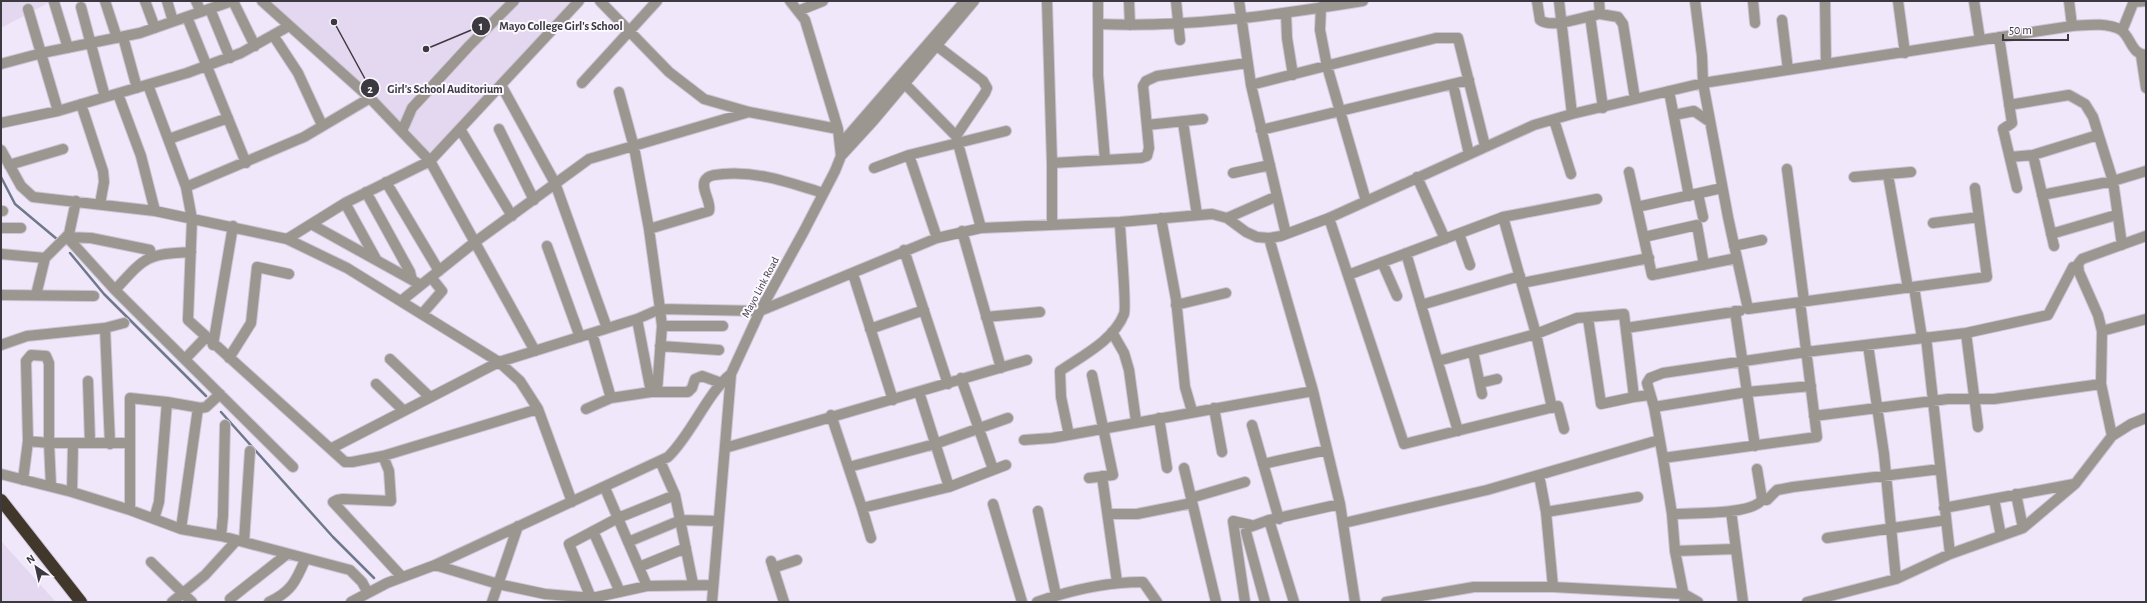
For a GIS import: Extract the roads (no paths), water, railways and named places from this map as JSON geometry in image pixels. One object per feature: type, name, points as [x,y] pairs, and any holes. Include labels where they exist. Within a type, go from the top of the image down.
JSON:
[{"type":"highway","points":[[1,500],[81,602]]},
{"type":"highway","points":[[1,512],[34,549],[71,602]]},
{"type":"street","points":[[105,1],[120,38],[136,88]]},
{"type":"street","points":[[145,1],[155,28]]},
{"type":"street","points":[[166,1],[173,22]]},
{"type":"street","points":[[196,1],[205,10],[230,58]]},
{"type":"street","points":[[1,64],[42,53],[120,38],[155,28],[232,1],[255,46]]},
{"type":"street","points":[[262,1],[370,98],[430,161],[535,351]]},
{"type":"street","points":[[402,131],[412,108],[469,46],[514,1]]},
{"type":"street","points":[[287,239],[345,203],[430,161],[579,1]]},
{"type":"street","points":[[600,1],[628,32],[669,72],[704,99],[750,112],[838,130]]},
{"type":"street","points":[[582,83],[657,1]]},
{"type":"street","points":[[790,1],[805,20],[838,130],[841,156]]},
{"type":"street","points":[[798,11],[823,1]]},
{"type":"street","points":[[840,145],[965,1]]},
{"type":"street","name":"Mayo Link Road","points":[[712,602],[731,374],[760,310],[823,193],[841,156],[905,84],[974,1]]},
{"type":"street","points":[[1047,1],[1052,163],[1052,226]]},
{"type":"street","points":[[1098,1],[1098,74],[1104,160]]},
{"type":"street","points":[[1129,1],[1130,25]]},
{"type":"street","points":[[1176,1],[1180,40]]},
{"type":"street","points":[[1238,1],[1251,85],[1286,234]]},
{"type":"street","points":[[1098,24],[1130,25],[1178,23],[1286,13],[1362,1]]},
{"type":"street","points":[[1537,1],[1540,20],[1544,23],[1561,22],[1600,14],[1618,17],[1623,24],[1635,99]]},
{"type":"street","points":[[1559,1],[1572,114]]},
{"type":"street","points":[[1599,1],[1600,14]]},
{"type":"street","points":[[1695,1],[1702,56],[1703,83],[1722,188],[1748,309]]},
{"type":"street","points":[[1753,1],[1755,23]]},
{"type":"street","points":[[1825,1],[1826,64]]},
{"type":"street","points":[[1898,1],[1905,53]]},
{"type":"street","points":[[1974,1],[1980,40]]},
{"type":"street","points":[[2069,1],[2072,26]]},
{"type":"street","points":[[2122,31],[2134,2],[2146,1]]},
{"type":"street","points":[[54,2],[68,48]]},
{"type":"street","points":[[81,6],[105,97]]},
{"type":"street","points":[[1321,8],[1320,30],[1327,66],[1366,201]]},
{"type":"street","points":[[28,9],[58,111]]},
{"type":"street","points":[[1286,13],[1293,75]]},
{"type":"street","points":[[1590,16],[1603,108]]},
{"type":"street","points":[[187,17],[246,163]]},
{"type":"street","points":[[1782,20],[1788,70]]},
{"type":"street","points":[[1,123],[58,111],[207,66],[230,58],[255,46],[289,26]]},
{"type":"street","points":[[332,448],[499,362],[636,319],[660,309],[760,310],[853,274],[904,250],[937,238],[962,231],[981,228],[1120,222],[1212,214],[1227,218],[1246,232],[1257,237],[1269,238],[1286,234],[1329,218],[1534,125],[1572,114],[1603,108],[1703,83],[2072,26],[2112,26],[2122,31],[2143,55],[2146,88]]},
{"type":"street","points":[[273,35],[298,73],[322,125]]},
{"type":"street","points":[[2000,37],[2012,123],[2003,129],[2017,188]]},
{"type":"street","points":[[1251,85],[1436,38],[1458,38],[1485,146]]},
{"type":"street","points":[[937,46],[983,81],[987,88],[957,140]]},
{"type":"street","points":[[1052,163],[1141,158],[1146,156],[1149,148],[1143,86],[1151,77],[1247,63]]},
{"type":"street","points":[[1262,130],[1469,80]]},
{"type":"street","points":[[905,84],[957,140],[981,228]]},
{"type":"street","points":[[1453,84],[1469,154]]},
{"type":"street","points":[[148,85],[186,186],[192,219],[188,320],[332,448],[345,462],[382,456],[538,409]]},
{"type":"street","points":[[501,85],[556,184],[606,328]]},
{"type":"street","points":[[1669,91],[1693,195],[1703,217]]},
{"type":"street","points":[[619,92],[634,147],[649,229],[662,326],[654,392]]},
{"type":"street","points":[[118,94],[141,156],[155,210]]},
{"type":"street","points":[[2009,105],[2069,95],[2085,104],[2092,117],[2112,181],[2122,245]]},
{"type":"street","points":[[186,186],[246,163],[304,137],[370,98]]},
{"type":"street","points":[[81,104],[103,171],[104,182],[100,204]]},
{"type":"street","points":[[1674,115],[1694,111],[1710,122]]},
{"type":"street","points":[[401,301],[416,283],[431,277],[475,242],[589,159],[750,112]]},
{"type":"street","points":[[169,139],[228,118]]},
{"type":"street","points":[[1147,125],[1182,122],[1203,118]]},
{"type":"street","points":[[1554,120],[1571,174]]},
{"type":"street","points":[[1182,122],[1197,215]]},
{"type":"street","points":[[460,129],[512,216]]},
{"type":"street","points":[[499,129],[534,200]]},
{"type":"street","points":[[874,168],[957,140],[1006,131]]},
{"type":"street","points":[[2010,157],[2033,155],[2098,135]]},
{"type":"street","points":[[9,165],[63,149]]},
{"type":"street","points":[[1,150],[20,186],[33,197],[155,210],[287,239],[347,268],[401,301],[499,362],[520,381],[538,409],[572,502]]},
{"type":"street","points":[[909,155],[937,238]]},
{"type":"street","points":[[2033,155],[2054,246]]},
{"type":"street","points":[[1233,173],[1270,166]]},
{"type":"street","points":[[1663,458],[1817,437],[1806,352],[1787,169]]},
{"type":"street","points":[[2042,195],[2112,181],[2146,171]]},
{"type":"street","points":[[1629,172],[1652,275],[1737,258]]},
{"type":"street","points":[[1854,177],[1910,172]]},
{"type":"street","points":[[649,229],[709,211],[711,206],[704,184],[706,179],[712,175],[741,173],[767,176],[823,193]]},
{"type":"street","points":[[1888,175],[1911,287],[1924,338],[1950,554]]},
{"type":"street","points":[[1417,177],[1445,239]]},
{"type":"street","points":[[386,182],[439,271]]},
{"type":"street","points":[[1637,207],[1722,188]]},
{"type":"street","points":[[1626,328],[1748,309],[1987,277],[1975,188]]},
{"type":"street","points":[[366,192],[416,283]]},
{"type":"street","points":[[1227,218],[1277,196]]},
{"type":"street","points":[[1348,275],[1503,217],[1597,199]]},
{"type":"street","points":[[36,295],[45,258],[65,239],[71,229],[76,201]]},
{"type":"street","points":[[345,203],[377,260]]},
{"type":"street","points":[[2051,234],[2116,214]]},
{"type":"street","points":[[1503,217],[1536,334],[1552,408]]},
{"type":"street","points":[[1161,218],[1176,305],[1185,387],[1192,411]]},
{"type":"street","points":[[1329,218],[1404,444],[1558,406],[1564,429]]},
{"type":"street","points":[[1932,223],[1979,218]]},
{"type":"street","points":[[1069,435],[1061,397],[1060,371],[1093,349],[1112,332],[1125,313],[1120,222]]},
{"type":"street","points":[[312,224],[416,283]]},
{"type":"street","points":[[1644,237],[1697,225],[1704,265]]},
{"type":"street","points":[[185,359],[210,341],[233,226]]},
{"type":"street","points":[[1,228],[21,228]]},
{"type":"street","points":[[962,231],[1001,368]]},
{"type":"street","points":[[1459,234],[1470,265]]},
{"type":"street","points":[[2112,436],[2101,384],[2102,331],[2096,308],[2077,267],[2082,259],[2146,236]]},
{"type":"street","points":[[65,239],[91,238],[150,250]]},
{"type":"street","points":[[1269,238],[1313,391],[1340,504],[1355,602]]},
{"type":"street","points":[[65,239],[185,359],[218,395],[293,467]]},
{"type":"street","points":[[1734,246],[1762,240]]},
{"type":"street","points":[[547,246],[580,337]]},
{"type":"street","points":[[904,250],[948,384]]},
{"type":"street","points":[[115,290],[142,262],[152,256],[162,253],[191,252]]},
{"type":"street","points":[[1406,253],[1458,431]]},
{"type":"street","points":[[1,254],[45,258]]},
{"type":"street","points":[[1421,305],[1521,279],[1649,258]]},
{"type":"street","points":[[1382,262],[1397,296]]},
{"type":"street","points":[[229,358],[251,323],[256,267],[290,274]]},
{"type":"street","points":[[1685,598],[1676,551],[1672,514],[1654,407],[1647,383],[1654,375],[1806,352],[1966,333],[2048,314],[2073,267]]},
{"type":"street","points":[[853,274],[893,400]]},
{"type":"street","points":[[422,314],[442,291],[431,277]]},
{"type":"street","points":[[1176,305],[1226,293]]},
{"type":"street","points":[[1,294],[94,296]]},
{"type":"street","points":[[870,329],[924,310]]},
{"type":"street","points":[[986,317],[1040,312]]},
{"type":"street","points":[[1735,312],[1755,446]]},
{"type":"street","points":[[1438,361],[1536,334],[1578,318],[1624,314],[1634,397]]},
{"type":"street","points":[[1588,318],[1600,404],[1650,395]]},
{"type":"street","points":[[636,319],[654,392]]},
{"type":"street","points":[[2102,331],[2146,319]]},
{"type":"street","points":[[1,345],[27,336],[104,328],[124,323]]},
{"type":"street","points":[[662,326],[723,326]]},
{"type":"street","points":[[104,328],[110,444]]},
{"type":"street","points":[[1112,332],[1126,359],[1136,421]]},
{"type":"street","points":[[592,333],[611,398]]},
{"type":"street","points":[[1966,333],[1978,427]]},
{"type":"street","points":[[1868,344],[1886,476],[1896,579]]},
{"type":"street","points":[[660,346],[719,350]]},
{"type":"street","points":[[1472,352],[1482,394]]},
{"type":"street","points":[[23,480],[28,441],[26,361],[31,355],[43,354],[46,356],[49,363],[49,443],[52,486]]},
{"type":"street","points":[[390,360],[430,397]]},
{"type":"street","points":[[725,448],[831,415],[893,400],[948,384],[961,378],[1026,360]]},
{"type":"street","points":[[351,602],[387,583],[435,565],[518,526],[605,488],[668,457],[678,448],[721,383],[731,374]]},
{"type":"street","points":[[1089,478],[1113,475],[1092,375]]},
{"type":"street","points":[[586,409],[611,398],[654,392],[688,392],[692,388],[696,378],[708,377],[721,383]]},
{"type":"street","points":[[961,378],[993,469]]},
{"type":"street","points":[[1480,383],[1497,379]]},
{"type":"street","points":[[88,381],[90,443]]},
{"type":"street","points":[[376,384],[404,411]]},
{"type":"street","points":[[1814,416],[1878,410],[1932,402],[1994,399],[2101,384]]},
{"type":"street","points":[[1654,407],[1747,392],[1811,386]]},
{"type":"street","points":[[1024,440],[1069,435],[1136,421],[1313,391]]},
{"type":"street","points":[[919,392],[949,487]]},
{"type":"street","points":[[180,529],[202,407],[218,395]]},
{"type":"street","points":[[130,510],[130,398],[202,407]]},
{"type":"street","points":[[154,519],[159,502],[167,402]]},
{"type":"street","points":[[1214,408],[1222,452]]},
{"type":"street","points":[[831,415],[849,467],[870,538]]},
{"type":"street","points":[[849,467],[936,444],[1008,418]]},
{"type":"street","points":[[1159,418],[1168,468]]},
{"type":"street","points":[[1807,602],[1896,579],[1950,554],[2023,528],[2075,484],[2112,436],[2146,418]]},
{"type":"street","points":[[221,536],[223,516],[225,425]]},
{"type":"street","points":[[1252,425],[1263,464],[1274,520],[1294,602]]},
{"type":"street","points":[[1344,523],[1487,490],[1659,440]]},
{"type":"street","points":[[28,441],[49,443],[129,443]]},
{"type":"street","points":[[72,492],[73,443]]},
{"type":"street","points":[[1263,464],[1327,450]]},
{"type":"street","points":[[172,602],[205,575],[240,542],[250,451]]},
{"type":"street","points":[[382,456],[389,471],[391,501],[343,499],[333,502],[402,577]]},
{"type":"street","points":[[660,461],[675,495],[693,584]]},
{"type":"street","points":[[862,508],[949,487],[1006,465]]},
{"type":"street","points":[[1184,468],[1216,602]]},
{"type":"street","points":[[1757,469],[1762,499]]},
{"type":"street","points":[[1762,499],[1767,500],[1777,490],[1793,487],[1940,469]]},
{"type":"street","points":[[1,474],[72,492],[130,510],[180,529],[221,536],[305,560],[350,570],[370,592]]},
{"type":"street","points":[[1539,474],[1546,512],[1553,587]]},
{"type":"street","points":[[1102,476],[1117,582]]},
{"type":"street","points":[[1108,514],[1137,514],[1191,501],[1245,482]]},
{"type":"street","points":[[1944,508],[2075,484]]},
{"type":"street","points":[[605,488],[647,586]]},
{"type":"street","points":[[2016,494],[2023,528]]},
{"type":"street","points":[[591,598],[568,544],[618,518],[675,495]]},
{"type":"street","points":[[1546,512],[1638,497]]},
{"type":"street","points":[[1672,514],[1731,511],[1755,507],[1762,499]]},
{"type":"street","points":[[1994,499],[2001,536]]},
{"type":"street","points":[[993,504],[1022,602]]},
{"type":"street","points":[[1245,602],[1233,522],[1251,526],[1340,504]]},
{"type":"street","points":[[1038,511],[1056,595]]},
{"type":"street","points":[[1731,511],[1743,602]]},
{"type":"street","points":[[628,542],[681,520],[718,521]]},
{"type":"street","points":[[1827,538],[1892,530],[1946,520]]},
{"type":"street","points":[[492,602],[518,526]]},
{"type":"street","points":[[1251,526],[1246,532],[1265,602]]},
{"type":"street","points":[[593,531],[620,592]]},
{"type":"street","points":[[639,567],[686,548]]},
{"type":"street","points":[[1676,551],[1735,549]]},
{"type":"street","points":[[230,599],[287,554]]},
{"type":"street","points":[[269,602],[286,592],[295,583],[305,560]]},
{"type":"street","points":[[784,602],[772,564],[797,560]]},
{"type":"street","points":[[151,562],[192,602]]},
{"type":"street","points":[[435,565],[498,584],[545,594],[591,598],[647,586],[693,584],[713,585]]},
{"type":"street","points":[[1037,602],[1056,595],[1117,582],[1143,582],[1157,602]]},
{"type":"street","points":[[1386,602],[1474,587],[1553,587],[1685,598],[1698,602]]},
{"type":"waterway","points":[[1,177],[15,204],[58,240]]},
{"type":"waterway","points":[[70,253],[104,294],[206,396]]},
{"type":"waterway","points":[[221,412],[333,537],[374,578]]},
{"type":"place","name":"Girl's School Auditorium","points":[[334,22]]},
{"type":"place","name":"Mayo College Girl's School","points":[[426,49]]}]
